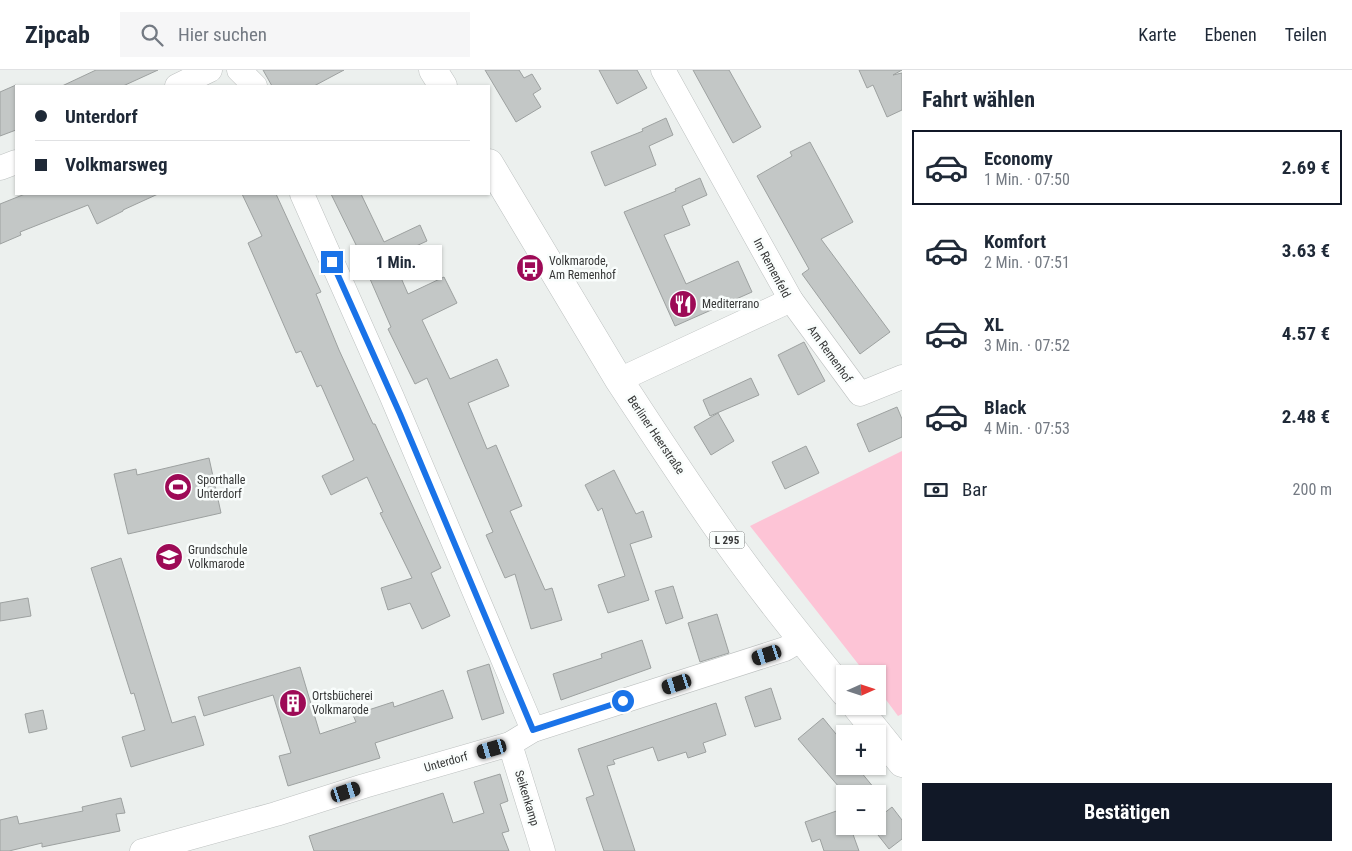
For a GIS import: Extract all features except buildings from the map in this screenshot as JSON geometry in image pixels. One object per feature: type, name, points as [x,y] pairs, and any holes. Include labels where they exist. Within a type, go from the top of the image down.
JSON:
[{"type":"main road","points":[[433,70],[442,85]]},
{"type":"main road","name":"Berliner Heerstraße","points":[[490,165],[619,380],[721,532],[836,682]]},
{"type":"main road","points":[[863,715],[902,763]]},
{"type":"street","points":[[179,85],[210,70]]},
{"type":"street","points":[[239,70],[254,85]]},
{"type":"street","name":"Im Remenfeld","points":[[619,380],[791,300],[663,70]]},
{"type":"street","points":[[0,168],[15,162]]},
{"type":"street","points":[[302,195],[396,406],[533,730]]},
{"type":"street","name":"Am Remenhof","points":[[791,300],[860,394],[902,376]]},
{"type":"street","name":"Unterdorf","points":[[142,851],[276,814],[364,786],[510,744],[533,730],[785,649],[802,639]]},
{"type":"street","name":"Seikenkamp","points":[[510,744],[543,851]]},
{"type":"shaded area","points":[[902,451],[902,714],[898,716],[886,700],[886,665],[859,665],[750,526]]},
{"type":"place","name":"Volkmarode, Am Remenhof","points":[[530,268]]},
{"type":"place","name":"Mediterrano","points":[[683,304]]},
{"type":"place","name":"Sporthalle Unterdorf","points":[[178,487]]},
{"type":"place","name":"Grundschule Volkmarode","points":[[169,557]]},
{"type":"place","name":"Ortsbücherei Volkmarode","points":[[293,703]]},
{"type":"route","points":[[332,262],[400,414],[533,730],[623,701]]}]
